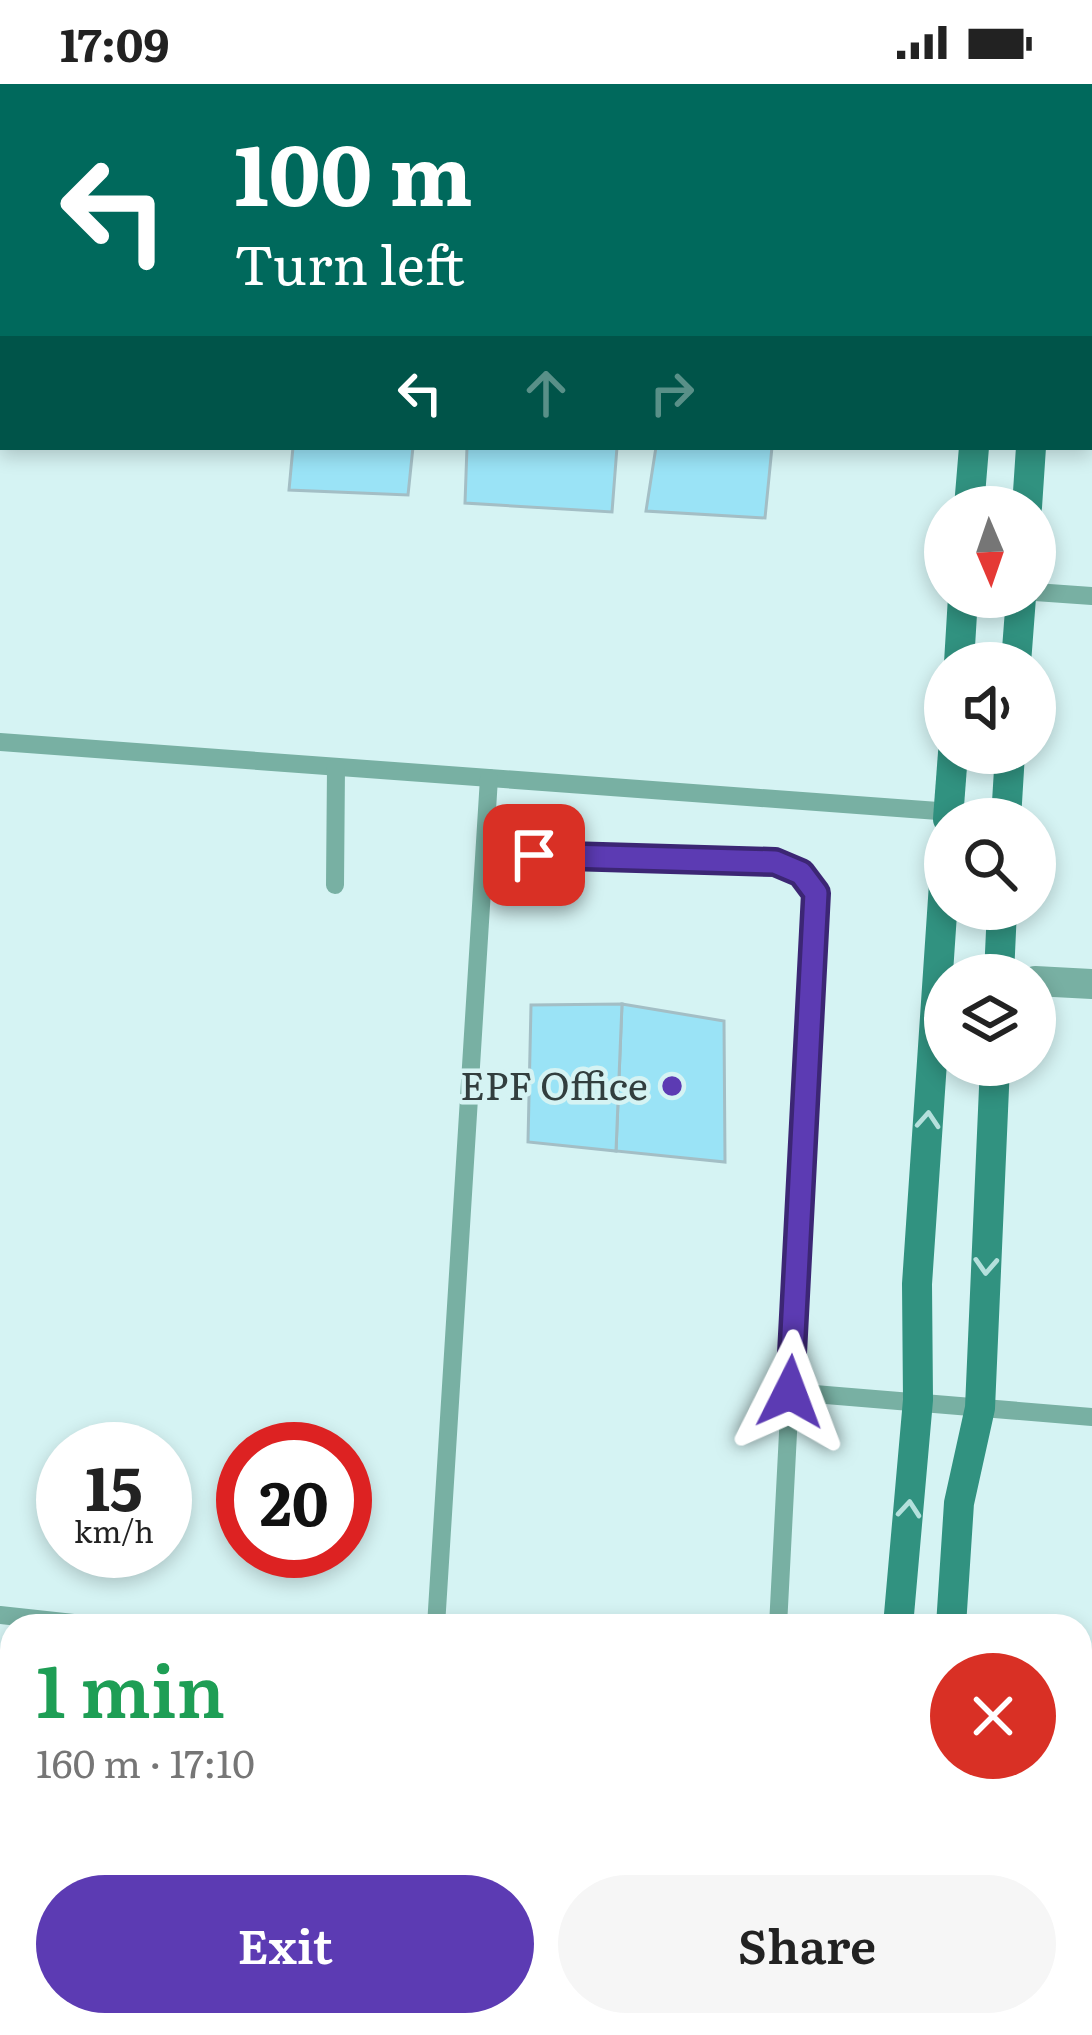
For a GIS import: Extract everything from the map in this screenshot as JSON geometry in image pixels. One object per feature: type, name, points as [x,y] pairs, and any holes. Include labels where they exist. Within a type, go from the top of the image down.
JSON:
[{"type":"street","points":[[971,486],[974,450]]},
{"type":"street","points":[[1028,486],[1031,450]]},
{"type":"street","points":[[899,1614],[918,1400],[916,1284],[941,930]]},
{"type":"street","points":[[1056,981],[1092,983]]},
{"type":"street","points":[[952,1614],[959,1503],[980,1408],[994,1086]]},
{"type":"lane","points":[[1056,593],[1092,596]]},
{"type":"lane","points":[[0,742],[924,814]]},
{"type":"lane","points":[[334,886],[336,767]]},
{"type":"lane","points":[[437,1614],[489,778]]},
{"type":"lane","points":[[534,855],[775,862],[801,873],[816,893],[779,1614]]},
{"type":"lane","points":[[790,1392],[1092,1418]]},
{"type":"building","points":[[293,450],[413,450],[408,495],[289,490]]},
{"type":"building","points":[[467,450],[617,450],[612,512],[465,503]]},
{"type":"building","points":[[656,450],[772,450],[765,518],[646,511]]},
{"type":"building","name":"EPF Office","points":[[622,1004],[724,1021],[725,1162],[616,1151]]},
{"type":"building","points":[[622,1004],[616,1151],[528,1142],[531,1005]]},
{"type":"place","name":"EPF Office","points":[[672,1086]]},
{"type":"route","points":[[534,855],[775,862],[801,873],[816,893],[790,1392]]}]
